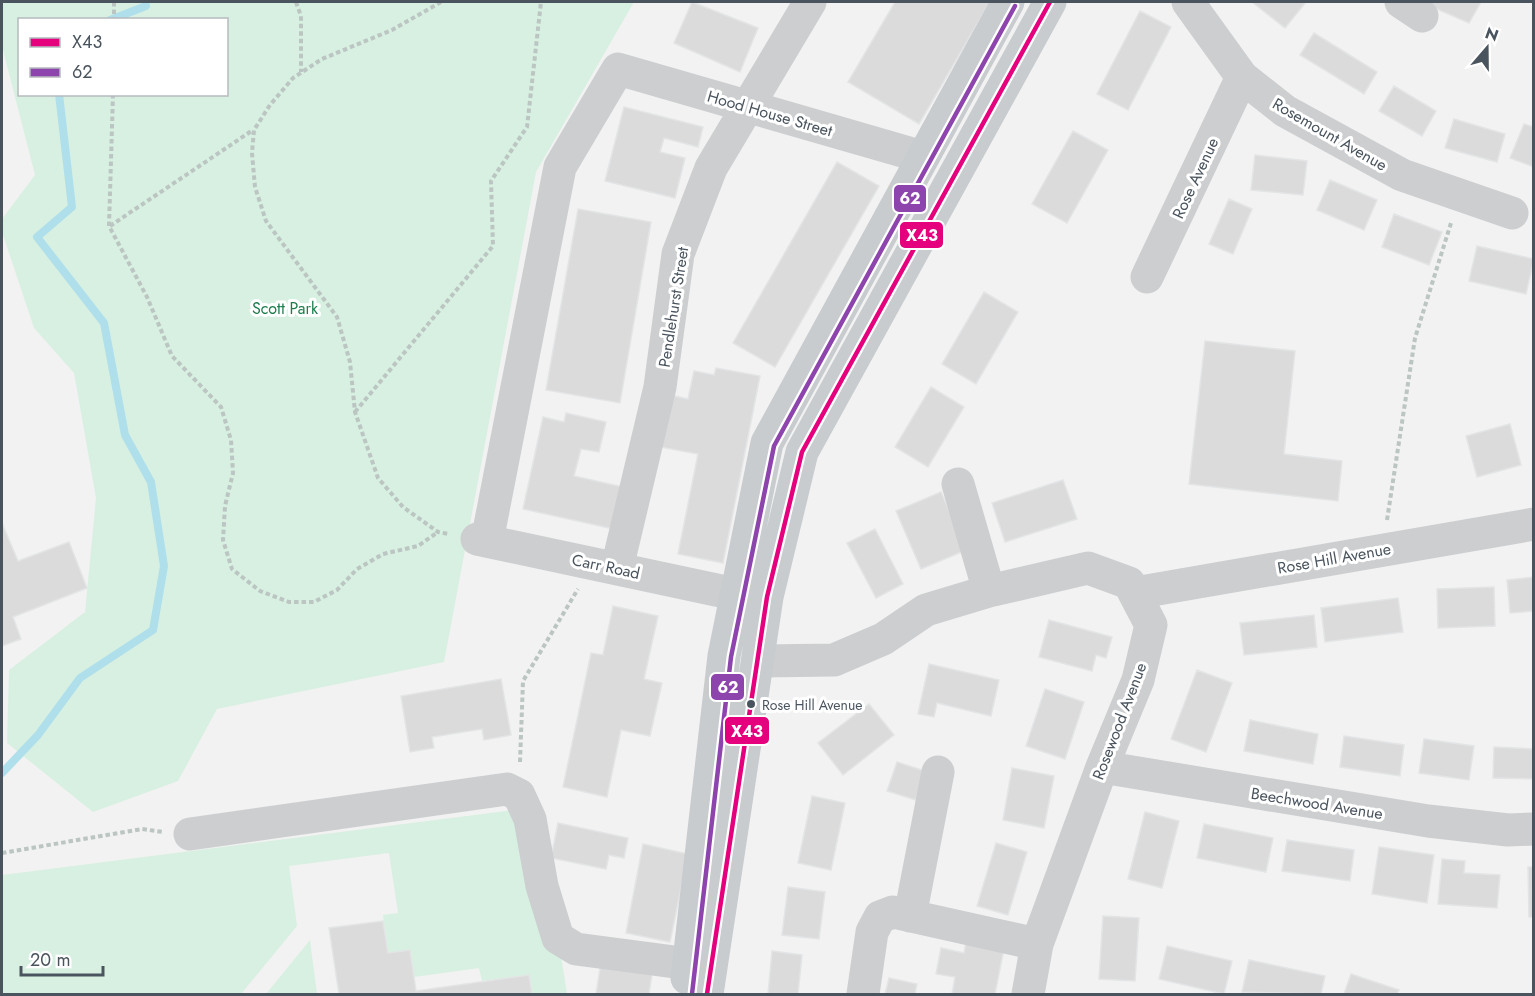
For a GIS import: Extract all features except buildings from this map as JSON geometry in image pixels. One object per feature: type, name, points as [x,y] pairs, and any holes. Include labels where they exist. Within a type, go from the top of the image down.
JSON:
[{"type":"main road","points":[[707,994],[758,661],[751,595],[768,443],[1008,2]]},
{"type":"main road","points":[[687,979],[724,656],[751,595],[802,452],[1050,2]]},
{"type":"main road","points":[[923,157],[960,165]]},
{"type":"main road","points":[[724,656],[758,661]]},
{"type":"street","name":"Pendlehurst Street","points":[[605,565],[660,387],[678,254],[711,168],[810,2]]},
{"type":"street","name":"Rosemount Avenue","points":[[1188,2],[1242,77],[1285,111],[1402,176],[1512,213]]},
{"type":"street","name":"Hood House Street","points":[[482,540],[560,167],[618,69],[923,157]]},
{"type":"street","name":"Rose Avenue","points":[[1147,277],[1242,77]]},
{"type":"street","points":[[958,484],[989,591]]},
{"type":"street","name":"Rose Hill Avenue","points":[[1135,593],[1533,524]]},
{"type":"street","name":"Carr Road","points":[[482,540],[751,595]]},
{"type":"street","name":"Rosewood Avenue","points":[[758,661],[834,660],[883,639],[926,610],[989,591],[1088,568],[1129,583],[1151,626],[1138,680],[1102,767],[1037,944],[1028,994]]},
{"type":"street","name":"Beechwood Avenue","points":[[1102,767],[1428,821],[1508,830],[1533,829]]},
{"type":"street","points":[[910,916],[938,772]]},
{"type":"street","points":[[190,834],[507,789],[519,795],[530,819],[542,886],[558,938],[576,949],[687,979]]},
{"type":"street","points":[[863,994],[872,932],[880,917],[893,912],[1037,944]]},
{"type":"path","points":[[296,2],[301,16],[301,73]]},
{"type":"path","points":[[109,226],[254,130],[270,105],[301,73],[322,59],[392,30],[441,2]]},
{"type":"path","points":[[355,412],[493,246],[491,181],[526,127],[541,2]]},
{"type":"path","points":[[113,96],[109,226],[147,297],[172,356],[221,407],[231,440],[233,473],[225,506],[223,540],[232,569],[260,591],[289,602],[314,602],[337,590],[357,569],[383,554],[418,546],[438,532]]},
{"type":"path","points":[[254,130],[255,187],[266,221],[337,317],[350,362],[355,412],[378,478],[402,507],[438,532],[482,540]]},
{"type":"path","points":[[1382,550],[1415,338],[1459,196]]},
{"type":"path","points":[[519,795],[524,681],[605,565]]},
{"type":"path","points":[[2,853],[142,829],[190,834]]},
{"type":"green space","name":"Scott Park","points":[[2,2],[634,2],[536,172],[444,662],[217,709],[178,781],[93,812],[7,743],[9,670],[85,612],[96,498],[74,373],[34,328],[2,232],[2,219],[35,175],[2,46]]},
{"type":"green space","points":[[538,807],[567,994],[532,994],[528,975],[482,981],[479,968],[414,977],[388,953],[383,915],[398,913],[389,853],[289,866],[297,926],[241,994],[2,994],[2,875]]},
{"type":"green space","points":[[310,940],[317,994],[266,994]]},
{"type":"waterway","points":[[115,18],[146,6],[145,2]]},
{"type":"waterway","points":[[2,773],[38,735],[80,678],[153,630],[164,566],[151,482],[125,435],[104,323],[37,237],[72,207],[59,96]]},
{"type":"transit line","name":"X43","points":[[707,994],[767,597],[802,452],[1050,2]]},
{"type":"transit line","name":"62","points":[[692,994],[731,657],[774,446],[1015,6]]},
{"type":"place","name":"Rose Hill Avenue","points":[[751,704]]}]
